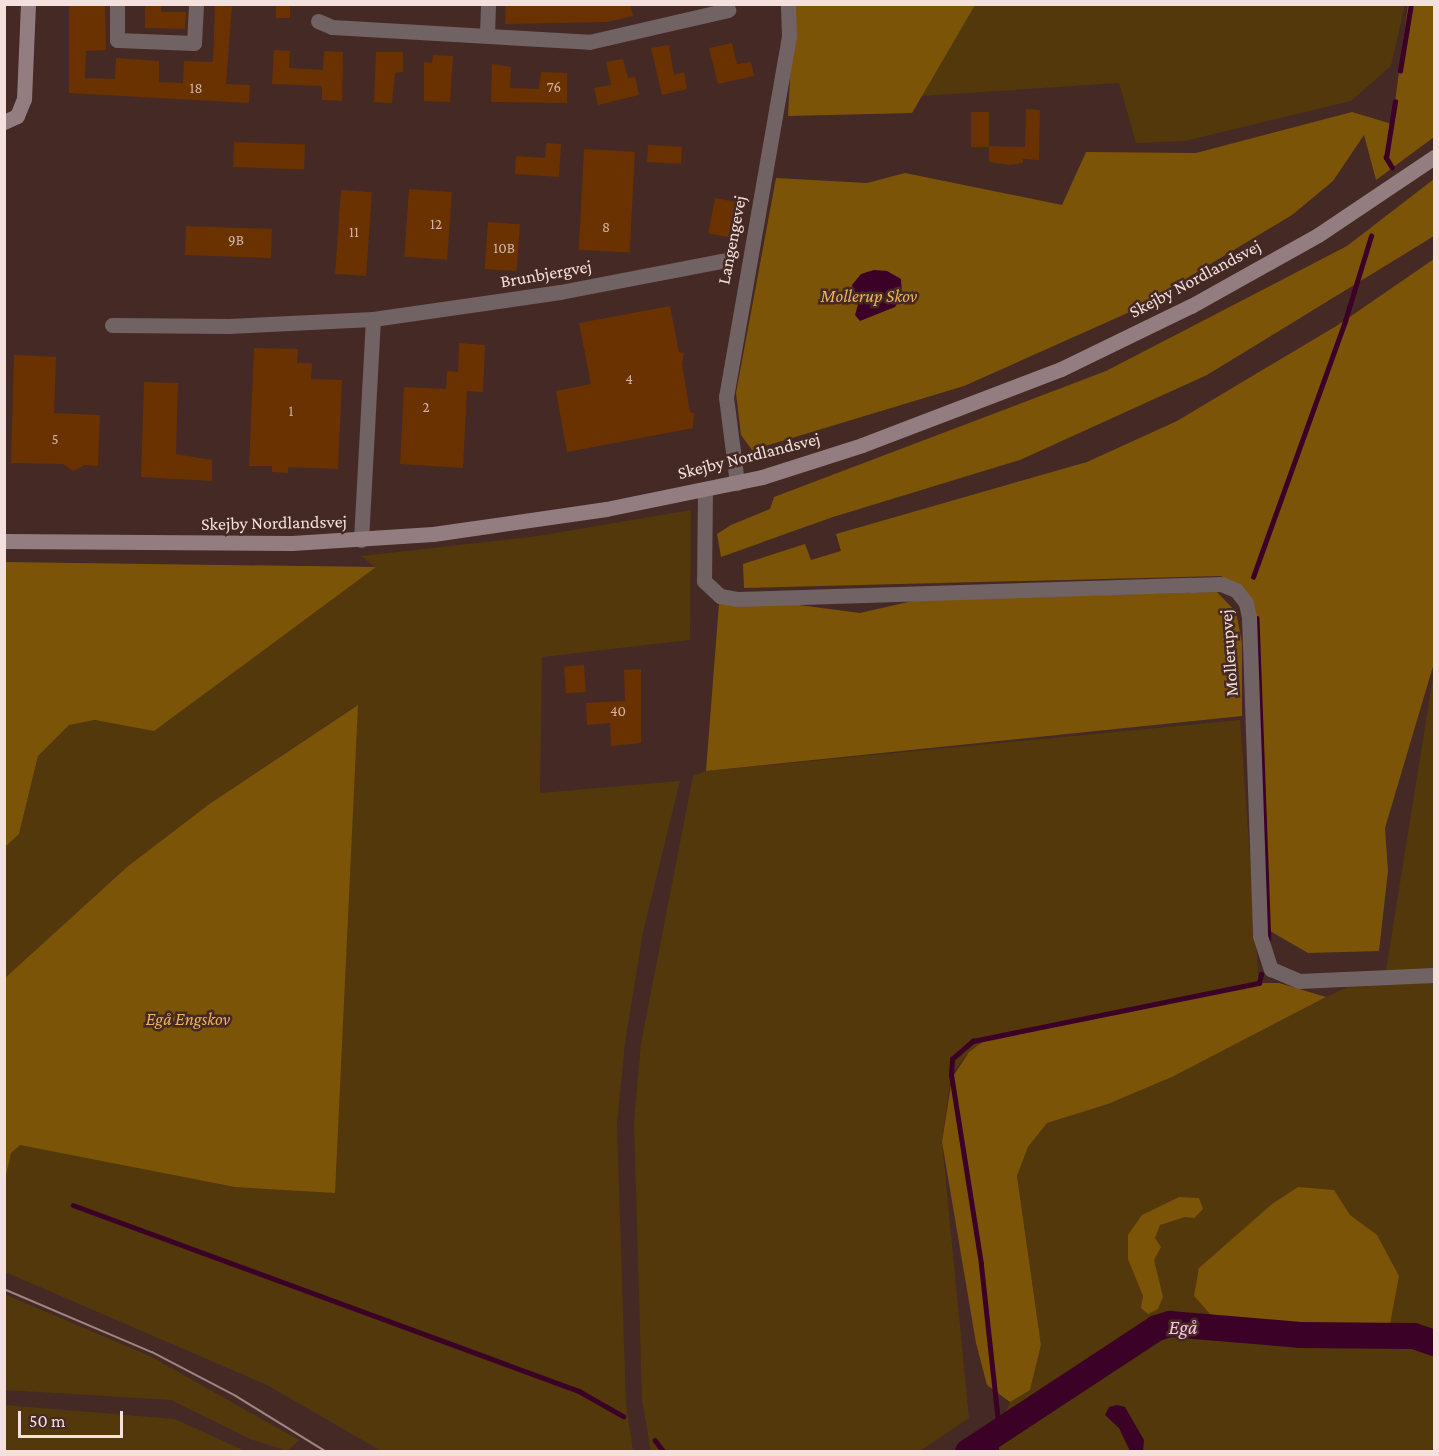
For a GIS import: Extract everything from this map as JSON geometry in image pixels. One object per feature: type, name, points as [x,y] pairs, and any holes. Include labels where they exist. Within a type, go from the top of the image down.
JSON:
[{"type":"street","points":[[11,119],[25,90],[28,4]]},
{"type":"street","points":[[117,4],[117,40],[194,43],[196,4]]},
{"type":"street","points":[[487,34],[488,4]]},
{"type":"street","name":"Langengevej","points":[[737,483],[727,425],[727,386],[789,36],[788,4]]},
{"type":"street","points":[[318,21],[332,27],[487,34],[493,39],[590,42],[728,10]]},
{"type":"street","name":"Skejby Nordlandsvej","points":[[4,541],[179,544],[361,540],[493,526],[737,483],[862,445],[1061,369],[1191,306],[1318,235],[1434,157]]},
{"type":"street","name":"Brunbjergvej","points":[[112,325],[229,326],[373,319],[560,292],[726,260]]},
{"type":"street","points":[[361,540],[373,319]]},
{"type":"street","name":"Mollerupvej","points":[[705,489],[708,508],[702,573],[710,590],[737,599],[1221,584],[1236,590],[1246,603],[1249,617],[1260,936],[1271,969],[1299,981],[1434,975]]},
{"type":"green space","points":[[975,4],[1405,5],[1391,66],[1351,101],[1185,141],[1136,143],[1119,83],[921,96]]},
{"type":"green space","points":[[794,5],[975,5],[912,113],[788,116]]},
{"type":"green space","name":"Mollerup Skov","points":[[1408,5],[1434,5],[1434,137],[1376,180],[1364,135],[1333,181],[1292,215],[1132,311],[964,386],[752,450],[741,435],[736,393],[776,178],[867,183],[905,173],[1062,205],[1086,152],[1196,153],[1352,112],[1392,124]]},
{"type":"green space","points":[[1434,179],[1434,236],[1207,375],[1020,460],[833,517],[721,557],[717,534],[731,525],[770,509],[774,497],[1106,371],[1347,246]]},
{"type":"green space","points":[[1434,259],[1434,663],[1385,828],[1388,871],[1379,951],[1308,953],[1270,931],[1258,641],[1251,606],[1238,587],[1221,576],[744,588],[743,564],[805,544],[811,560],[841,551],[836,534],[1087,462],[1177,421],[1338,325]]},
{"type":"green space","points":[[691,510],[690,640],[542,657],[540,793],[680,781],[643,932],[625,1043],[617,1124],[626,1404],[633,1451],[381,1451],[267,1385],[5,1272],[5,1180],[11,1153],[19,1144],[104,1160],[357,705],[208,805],[127,867],[5,978],[5,847],[19,834],[38,756],[69,725],[95,720],[123,723],[375,567],[361,556],[538,536]]},
{"type":"green space","points":[[5,562],[376,567],[154,731],[95,720],[69,725],[38,756],[19,834],[5,847]]},
{"type":"green space","points":[[1217,592],[1236,612],[1242,643],[1242,716],[706,771],[719,604],[799,605],[860,613],[917,600]]},
{"type":"green space","points":[[1434,671],[1434,1451],[963,1452],[998,1431],[1010,1402],[1030,1390],[1041,1345],[1017,1176],[1028,1147],[1047,1123],[1108,1104],[1172,1077],[1326,997],[1386,970]]},
{"type":"green space","name":"Egå Engskov","points":[[358,705],[335,1193],[235,1187],[20,1145],[11,1153],[5,1180],[5,978],[127,867],[208,805]]},
{"type":"green space","points":[[1240,720],[1259,983],[988,1038],[969,1052],[951,1075],[942,1142],[969,1418],[920,1451],[651,1452],[642,1400],[634,1122],[641,1043],[693,776],[706,771]]},
{"type":"green space","points":[[1255,983],[1279,983],[1326,997],[1172,1077],[1108,1104],[1047,1123],[1028,1147],[1017,1176],[1041,1345],[1030,1390],[1010,1402],[987,1385],[976,1343],[942,1142],[952,1078],[969,1052],[988,1038]]},
{"type":"green space","points":[[1298,1187],[1334,1190],[1350,1215],[1377,1235],[1399,1276],[1390,1324],[1265,1327],[1211,1315],[1194,1296],[1199,1268],[1272,1204]]},
{"type":"green space","points":[[1179,1197],[1199,1198],[1203,1209],[1194,1218],[1185,1217],[1160,1225],[1155,1238],[1161,1247],[1154,1260],[1163,1297],[1158,1309],[1148,1314],[1141,1308],[1143,1296],[1128,1259],[1128,1235],[1142,1215]]},
{"type":"green space","points":[[4,1294],[150,1356],[299,1440],[287,1451],[250,1439],[171,1400],[5,1390]]},
{"type":"green space","points":[[5,1405],[175,1419],[245,1451],[5,1451]]},
{"type":"shaded area","points":[[874,270],[887,271],[901,279],[902,296],[895,307],[860,321],[855,315],[859,301],[852,285],[861,274]]},
{"type":"shaded area","points":[[1117,1405],[1125,1407],[1144,1440],[1143,1451],[1130,1451],[1119,1428],[1105,1415],[1109,1407]]},
{"type":"building","points":[[69,4],[105,4],[106,50],[86,51],[85,78],[115,79],[116,58],[159,61],[159,82],[183,83],[184,61],[213,62],[215,4],[232,4],[226,84],[250,85],[249,103],[69,93]]},
{"type":"building","points":[[145,4],[161,4],[161,12],[186,12],[185,29],[145,28]]},
{"type":"building","points":[[276,4],[290,4],[290,18],[276,18]]},
{"type":"building","points":[[506,4],[630,4],[633,16],[607,22],[505,24]]},
{"type":"building","points":[[732,43],[737,64],[751,62],[754,76],[718,84],[709,48]]},
{"type":"building","points":[[669,45],[674,75],[684,72],[687,89],[662,95],[651,48]]},
{"type":"building","points":[[274,50],[290,51],[289,68],[323,70],[324,51],[343,52],[342,101],[322,100],[322,86],[272,84]]},
{"type":"building","points":[[376,52],[403,52],[403,72],[395,73],[392,103],[374,102]]},
{"type":"building","points":[[433,55],[453,56],[450,102],[424,101],[424,62],[432,63]]},
{"type":"building","points":[[623,59],[628,78],[635,77],[639,95],[598,105],[594,88],[611,85],[606,62]]},
{"type":"building","points":[[492,64],[511,67],[510,88],[539,89],[541,72],[567,73],[567,103],[491,102]]},
{"type":"building","points":[[1026,109],[1040,110],[1039,160],[1023,159],[1023,163],[1010,165],[989,162],[989,146],[1025,147]]},
{"type":"building","points":[[971,112],[989,112],[989,147],[971,147]]},
{"type":"building","points":[[234,142],[305,144],[304,169],[233,167]]},
{"type":"building","points":[[546,143],[561,144],[559,177],[515,174],[516,156],[545,158]]},
{"type":"building","points":[[648,145],[682,147],[681,164],[647,162]]},
{"type":"building","points":[[584,149],[635,152],[630,253],[579,250]]},
{"type":"building","points":[[409,189],[452,192],[447,260],[404,257]]},
{"type":"building","points":[[341,190],[372,192],[366,276],[335,274]]},
{"type":"building","points":[[715,198],[736,202],[729,237],[708,233]]},
{"type":"building","points":[[488,222],[520,224],[517,271],[485,269]]},
{"type":"building","points":[[186,226],[272,229],[271,258],[185,255]]},
{"type":"building","points":[[670,306],[679,352],[684,353],[682,365],[690,412],[694,413],[693,428],[567,452],[556,391],[591,384],[579,323]]},
{"type":"building","points":[[459,343],[485,345],[483,392],[467,391],[463,468],[400,464],[404,387],[446,389],[447,371],[458,372]]},
{"type":"building","points":[[254,348],[298,349],[297,363],[312,363],[311,379],[342,380],[338,469],[288,467],[288,473],[272,472],[272,466],[249,466]]},
{"type":"building","points":[[14,355],[56,357],[54,413],[100,415],[98,466],[85,465],[73,471],[63,464],[11,463]]},
{"type":"building","points":[[144,382],[178,383],[176,454],[212,460],[212,481],[141,477]]},
{"type":"building","points":[[584,665],[586,692],[566,693],[564,666]]},
{"type":"building","points":[[641,669],[641,743],[611,746],[610,723],[587,725],[586,703],[625,701],[624,670]]},
{"type":"waterway","points":[[1400,71],[1411,4]]},
{"type":"waterway","points":[[1392,168],[1386,158],[1395,102]]},
{"type":"waterway","points":[[1253,577],[1345,321],[1371,236]]},
{"type":"waterway","points":[[1257,618],[1269,939]]},
{"type":"waterway","points":[[999,1431],[981,1264],[951,1075],[952,1059],[973,1041],[1259,983],[1261,974]]},
{"type":"waterway","points":[[73,1205],[579,1391],[623,1416]]},
{"type":"waterway","name":"Egå","points":[[968,1452],[1157,1328],[1170,1324],[1300,1335],[1414,1336],[1434,1343]]},
{"type":"waterway","points":[[995,1434],[997,1452]]},
{"type":"waterway","points":[[655,1440],[664,1452]]},
{"type":"tram line","points":[[4,1289],[152,1352],[236,1396],[327,1452]]}]
